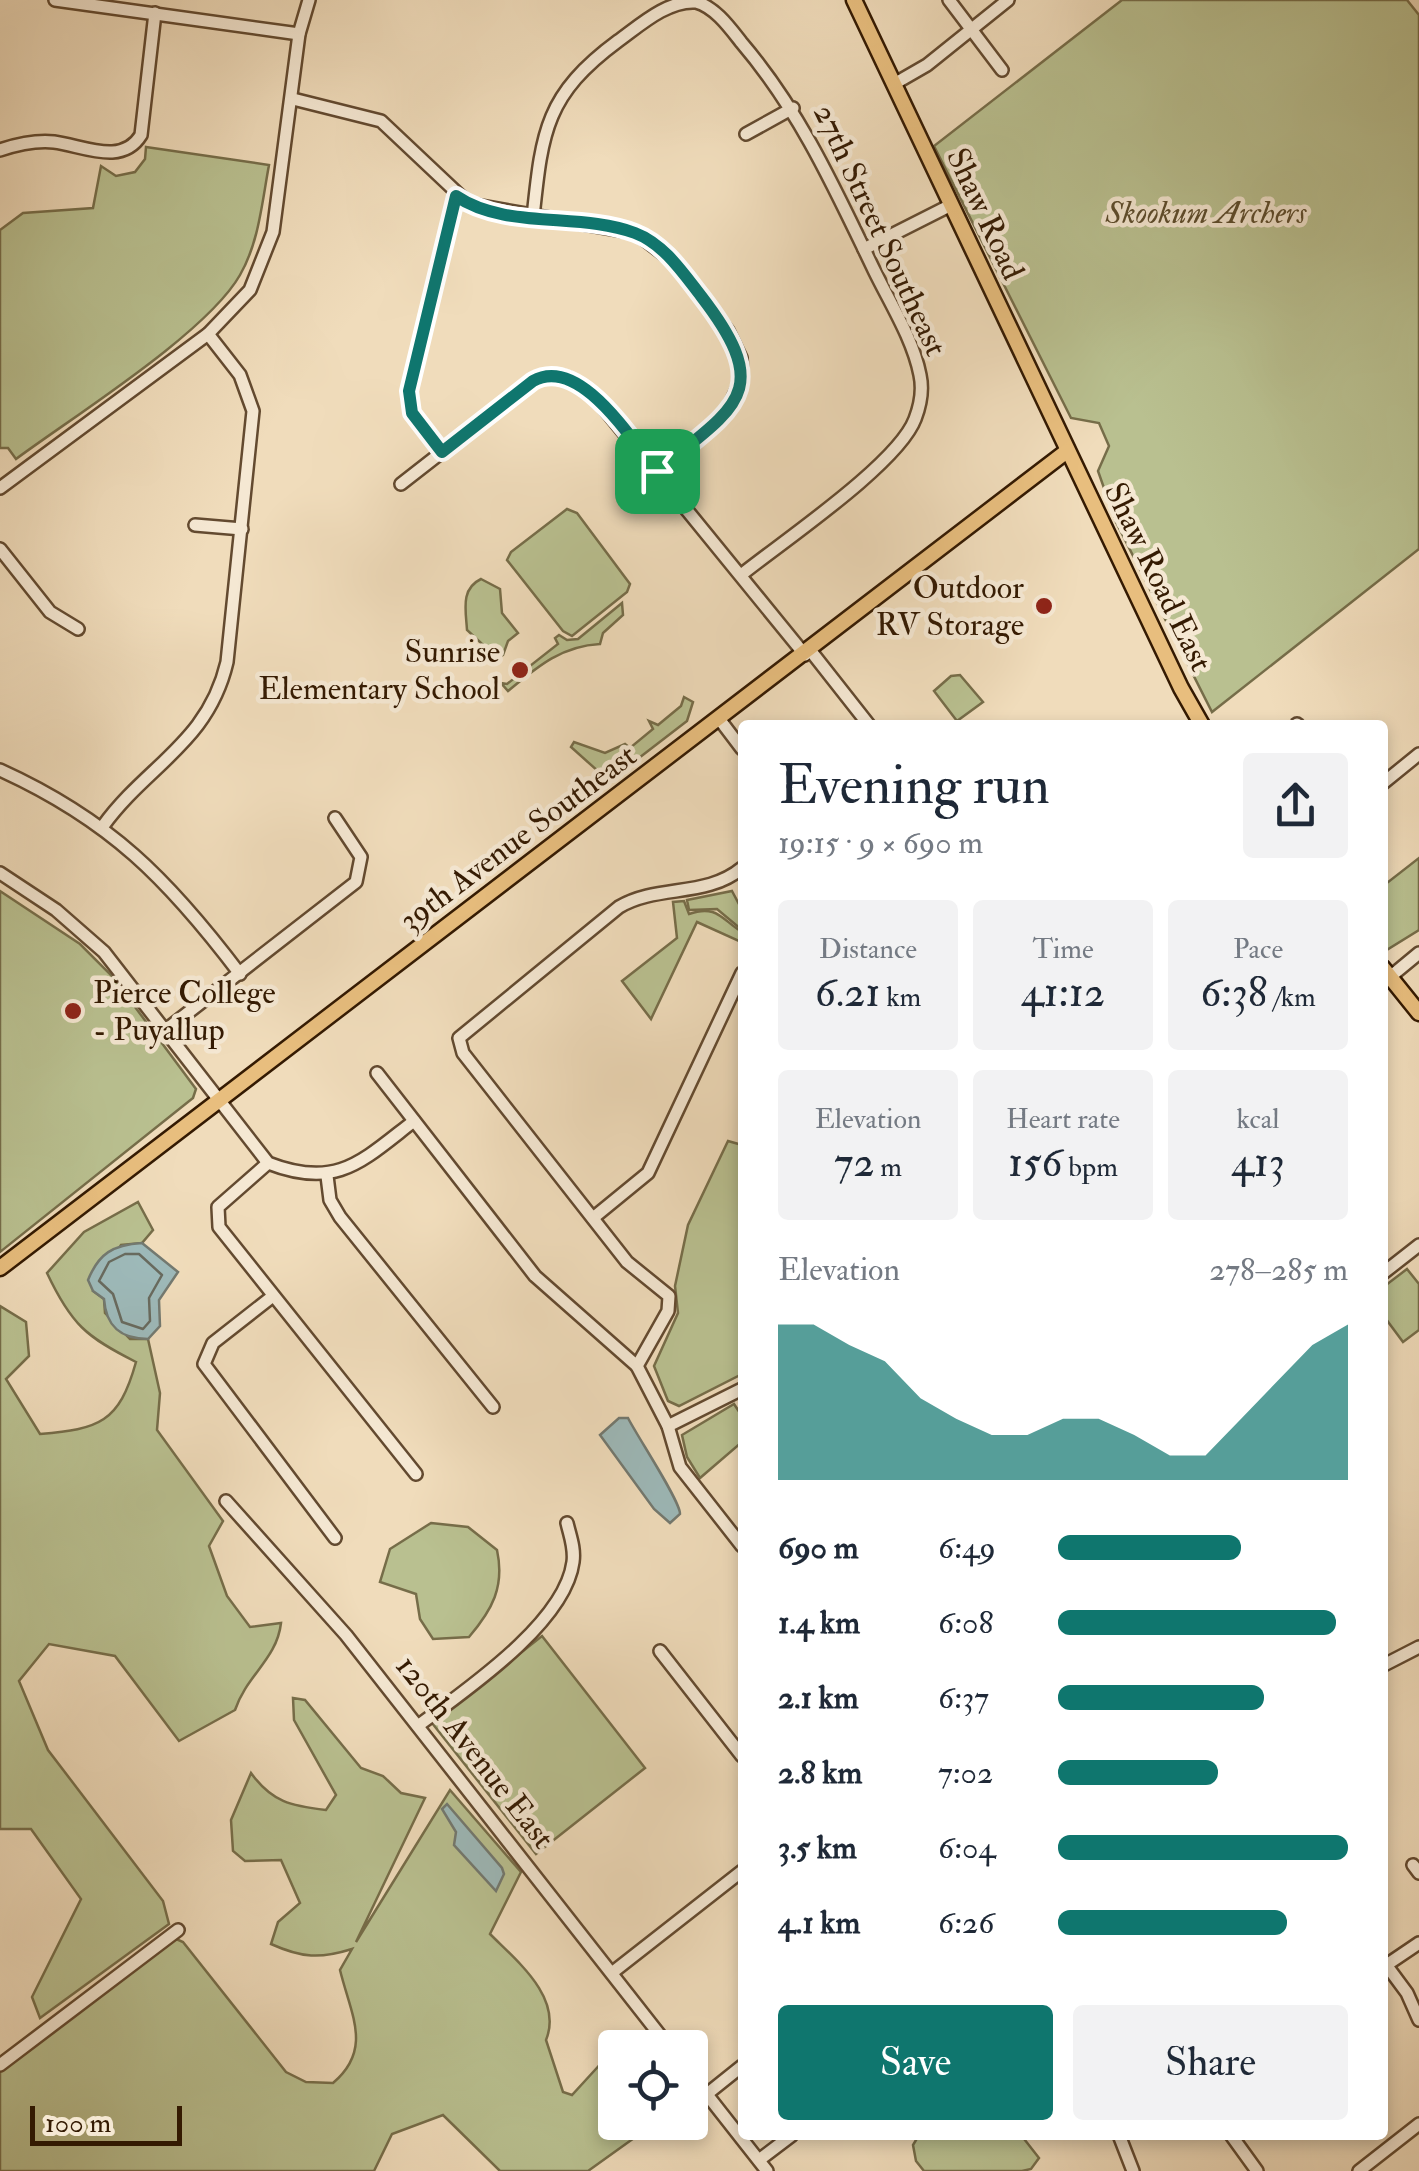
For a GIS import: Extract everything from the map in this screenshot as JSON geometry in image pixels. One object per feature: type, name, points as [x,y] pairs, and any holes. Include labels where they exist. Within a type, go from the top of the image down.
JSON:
[{"type":"main road","name":"Shaw Road","points":[[854,0],[1068,451]]},
{"type":"main road","name":"39th Avenue Southeast","points":[[0,1268],[1068,451]]},
{"type":"main road","name":"Shaw Road East","points":[[1068,451],[1196,720]]},
{"type":"main road","points":[[1388,974],[1419,1013]]},
{"type":"street","points":[[56,0],[299,34]]},
{"type":"street","points":[[0,488],[208,334],[241,302],[266,255],[293,99],[299,34],[309,0]]},
{"type":"street","points":[[949,0],[1002,70]]},
{"type":"street","points":[[894,84],[905,81],[1008,0]]},
{"type":"street","points":[[534,217],[545,132],[556,100],[579,72],[606,50],[663,7],[685,1]]},
{"type":"street","name":"27th Street Southeast","points":[[685,1],[700,3],[714,12],[792,108],[864,249],[918,366],[922,385],[918,412],[898,448],[741,575]]},
{"type":"street","points":[[0,150],[34,142],[116,153],[131,148],[141,135],[155,13]]},
{"type":"street","points":[[293,99],[381,120],[456,196],[480,208],[624,230],[656,244],[728,331],[741,358],[742,379],[724,415],[657,471]]},
{"type":"street","points":[[746,134],[792,108]]},
{"type":"street","points":[[442,452],[412,413],[409,391],[456,196]]},
{"type":"street","points":[[864,249],[951,206]]},
{"type":"street","points":[[104,826],[131,790],[186,744],[215,700],[227,662],[252,400],[240,375],[208,334]]},
{"type":"street","points":[[402,484],[533,381],[555,375],[586,388],[865,720]]},
{"type":"street","points":[[195,525],[242,529]]},
{"type":"street","points":[[0,549],[50,612],[78,629]]},
{"type":"street","points":[[720,720],[738,745]]},
{"type":"street","points":[[1388,779],[1419,754]]},
{"type":"street","points":[[0,770],[104,826],[171,886],[240,974]]},
{"type":"street","points":[[167,1029],[341,895],[360,875],[361,856],[336,818]]},
{"type":"street","points":[[0,873],[56,910],[104,952],[268,1163],[328,1176],[356,1165],[414,1121]]},
{"type":"street","points":[[637,1366],[668,1311],[669,1296],[634,1270],[463,1053],[460,1038],[629,901],[710,887],[738,876]]},
{"type":"street","points":[[1388,971],[1419,954]]},
{"type":"street","points":[[593,1218],[648,1173],[738,982]]},
{"type":"street","points":[[377,1073],[540,1283],[637,1366],[668,1426],[680,1466],[738,1541]]},
{"type":"street","points":[[268,1163],[218,1207],[216,1220],[272,1296],[416,1474]]},
{"type":"street","points":[[328,1176],[330,1200],[340,1217],[492,1407]]},
{"type":"street","points":[[1388,1269],[1419,1245]]},
{"type":"street","points":[[272,1296],[213,1343],[204,1364],[335,1538]]},
{"type":"street","points":[[668,1426],[738,1391]]},
{"type":"street","name":"120th Avenue East","points":[[226,1500],[419,1724],[656,2030]]},
{"type":"street","points":[[419,1724],[488,1671],[554,1606],[574,1558],[566,1523]]},
{"type":"street","points":[[1388,1663],[1419,1647]]},
{"type":"street","points":[[660,1651],[738,1751]]},
{"type":"street","points":[[613,1972],[738,1875]]},
{"type":"street","points":[[0,2065],[178,1930]]},
{"type":"street","points":[[1388,1964],[1419,1943]]},
{"type":"street","points":[[1388,1972],[1407,1993],[1419,2020]]},
{"type":"street","points":[[708,2092],[738,2069]]},
{"type":"street","points":[[708,2097],[738,2134]]},
{"type":"street","points":[[1360,2171],[1419,2124]]},
{"type":"street","points":[[742,2140],[763,2166],[787,2140]]},
{"type":"street","points":[[1121,2140],[1133,2171]]},
{"type":"street","points":[[1235,2140],[1257,2171]]},
{"type":"green space","name":"Skookum Archers","points":[[1122,0],[1407,0],[1419,15],[1419,549],[1212,712],[1116,522],[1098,471],[1109,446],[1099,423],[1071,418],[934,146]]},
{"type":"green space","points":[[146,147],[269,165],[252,249],[240,275],[199,322],[104,397],[16,459],[8,448],[0,448],[0,230],[23,213],[93,208],[101,166],[116,176],[135,172],[145,159]]},
{"type":"green space","points":[[567,509],[577,513],[630,584],[627,592],[572,636],[563,631],[507,560],[511,552]]},
{"type":"green space","points":[[481,579],[500,589],[502,613],[518,633],[508,641],[503,655],[496,657],[467,630],[467,595]]},
{"type":"green space","points":[[622,603],[623,615],[603,633],[600,644],[561,653],[508,691],[501,683],[507,684],[558,644],[555,638],[559,635],[567,640],[578,639]]},
{"type":"green space","points":[[960,675],[983,702],[958,720],[934,691],[951,676]]},
{"type":"green space","points":[[684,697],[693,702],[687,721],[609,781],[571,747],[574,742],[605,753],[625,744],[630,748],[653,729],[649,721],[658,725],[681,706]]},
{"type":"green space","points":[[1419,858],[1419,930],[1388,949],[1388,882]]},
{"type":"green space","name":"Pierce College - Puyallup","points":[[0,891],[80,944],[112,976],[196,1089],[193,1098],[0,1252]]},
{"type":"green space","points":[[732,891],[738,902],[738,927],[717,909],[689,910],[687,900]]},
{"type":"green space","points":[[684,901],[689,914],[706,911],[724,918],[738,929],[738,941],[697,922],[651,1019],[622,981],[677,938],[673,902]]},
{"type":"green space","points":[[728,1141],[738,1144],[738,1376],[679,1406],[668,1401],[654,1366],[678,1313],[675,1286],[688,1225]]},
{"type":"green space","points":[[138,1202],[153,1230],[142,1243],[121,1245],[93,1291],[104,1299],[105,1313],[130,1339],[148,1339],[160,1393],[157,1430],[223,1521],[209,1546],[227,1596],[250,1627],[281,1623],[274,1647],[235,1710],[179,1741],[115,1656],[49,1644],[19,1681],[48,1750],[163,1901],[169,1924],[40,2018],[32,1997],[81,1899],[31,1829],[0,1829],[0,1306],[26,1322],[29,1356],[6,1379],[40,1434],[78,1429],[104,1419],[122,1398],[136,1362],[104,1345],[82,1327],[64,1305],[47,1273],[84,1232]]},
{"type":"green space","points":[[1407,1269],[1419,1284],[1419,1330],[1403,1342],[1388,1322],[1388,1283]]},
{"type":"green space","points":[[734,1404],[738,1410],[738,1445],[700,1478],[687,1457],[682,1435]]},
{"type":"green space","points":[[431,1523],[468,1527],[497,1550],[499,1575],[495,1597],[469,1637],[433,1639],[420,1619],[416,1594],[380,1582],[390,1549]]},
{"type":"green space","points":[[542,1636],[645,1768],[536,1854],[432,1723]]},
{"type":"green space","points":[[293,1698],[305,1700],[361,1768],[383,1776],[401,1793],[425,1798],[356,1942],[450,1790],[521,1872],[490,1934],[525,1969],[543,1995],[550,2025],[546,2040],[563,2092],[572,2095],[598,2067],[598,2140],[631,2140],[588,2171],[500,2171],[443,2115],[392,2134],[374,2171],[0,2171],[0,2070],[174,1938],[183,1942],[286,2072],[306,2082],[333,2083],[345,2070],[353,2057],[356,2031],[340,1970],[352,1949],[311,1956],[271,1944],[278,1922],[300,1903],[281,1860],[245,1861],[233,1851],[231,1820],[251,1773],[267,1790],[292,1804],[326,1810],[336,1795],[294,1720]]},
{"type":"green space","points":[[916,2140],[1025,2140],[1039,2158],[1031,2169],[1022,2171],[924,2171],[916,2161]]},
{"type":"water","points":[[142,1243],[178,1272],[159,1300],[160,1326],[148,1339],[130,1337],[117,1330],[108,1317],[104,1299],[93,1291],[88,1280],[108,1252]]},
{"type":"water","points":[[619,1418],[628,1418],[674,1496],[680,1514],[670,1523],[654,1509],[600,1435]]},
{"type":"water","points":[[447,1804],[502,1868],[504,1874],[496,1891],[454,1845],[456,1832],[442,1809]]},
{"type":"place","name":"Outdoor RV Storage","points":[[1044,606]]},
{"type":"place","name":"Sunrise Elementary School","points":[[520,670]]},
{"type":"place","name":"Pierce College - Puyallup","points":[[73,1011]]},
{"type":"route","points":[[456,196],[480,208],[636,233],[656,244],[674,262],[728,331],[742,367],[732,406],[657,471],[586,388],[568,377],[541,376],[442,452],[422,427],[412,413],[411,376],[456,196]]}]
